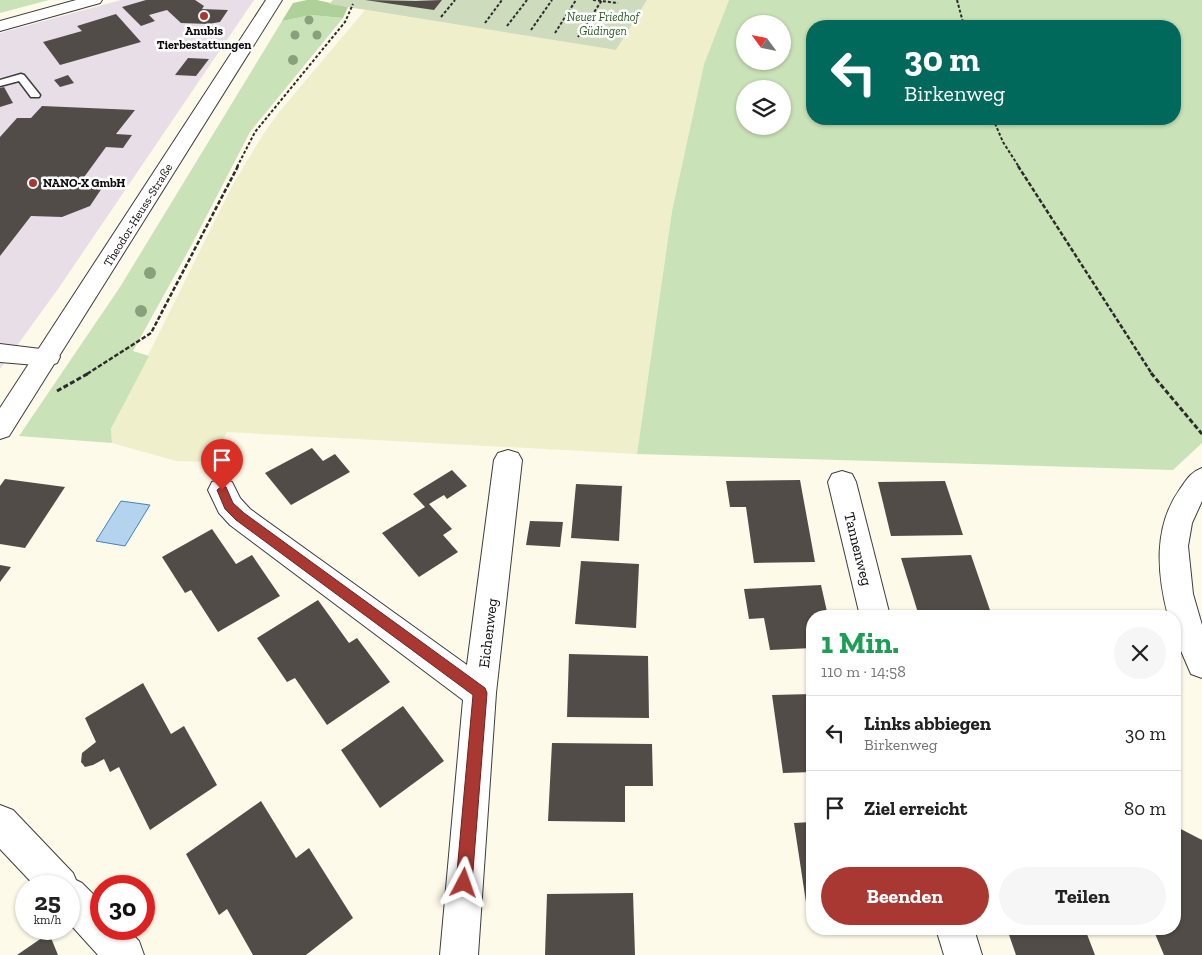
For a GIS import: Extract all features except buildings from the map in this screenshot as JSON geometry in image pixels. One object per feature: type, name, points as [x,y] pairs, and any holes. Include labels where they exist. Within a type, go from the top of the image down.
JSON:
[{"type":"street","points":[[0,26],[94,0]]},
{"type":"street","name":"Theodor-Heuss-Straße","points":[[0,429],[48,357],[274,0]]},
{"type":"street","points":[[0,353],[48,357]]},
{"type":"street","name":"Eichenweg","points":[[459,955],[480,693],[508,460]]},
{"type":"street","points":[[1202,479],[1180,513],[1172,553],[1176,586],[1188,632],[1202,664]]},
{"type":"street","name":"Tannenweg","points":[[842,482],[874,610]]},
{"type":"street","points":[[222,490],[229,505],[240,517],[480,693]]},
{"type":"street","points":[[0,823],[50,875]]},
{"type":"street","points":[[80,908],[125,955]]},
{"type":"street","points":[[957,935],[963,955]]},
{"type":"lane","points":[[0,83],[21,78],[35,95]]},
{"type":"path","points":[[441,17],[455,0]]},
{"type":"path","points":[[485,23],[502,0]]},
{"type":"path","points":[[507,26],[526,0]]},
{"type":"path","points":[[531,30],[552,0]]},
{"type":"path","points":[[555,34],[576,0]]},
{"type":"path","points":[[593,0],[618,3]]},
{"type":"path","points":[[957,0],[962,20]]},
{"type":"path","points":[[578,37],[602,1]]},
{"type":"path","points":[[52,394],[95,370],[151,332],[255,132],[345,22],[353,4]]},
{"type":"path","points":[[996,125],[1003,142],[1150,372],[1202,434]]},
{"type":"shaded area","points":[[121,0],[254,0],[58,289],[0,369],[0,33]]},
{"type":"green space","points":[[0,0],[49,0],[0,13]]},
{"type":"green space","points":[[317,0],[348,7],[343,18],[311,15],[282,21],[293,3]]},
{"type":"green space","name":"Neuer Friedhof Güdingen","points":[[333,0],[647,0],[616,50],[329,4]]},
{"type":"green space","points":[[647,0],[729,0],[704,64],[672,211],[637,454],[227,432],[212,462],[176,461],[112,443],[111,430],[232,186],[264,133],[280,111],[365,10],[616,50]]},
{"type":"green space","points":[[729,0],[1202,0],[1202,443],[1173,470],[637,454],[672,211],[704,64]]},
{"type":"green space","points":[[311,15],[343,18],[250,132],[191,246],[133,351],[149,356],[111,429],[112,443],[19,436],[120,287],[282,21]]},
{"type":"water","points":[[121,501],[150,505],[125,546],[96,541]]},
{"type":"place","name":"Anubis Tierbestattungen","points":[[204,16]]},
{"type":"place","name":"NANO-X GmbH","points":[[33,183]]},
{"type":"route","points":[[222,490],[229,505],[240,517],[480,693],[464,883]]}]
